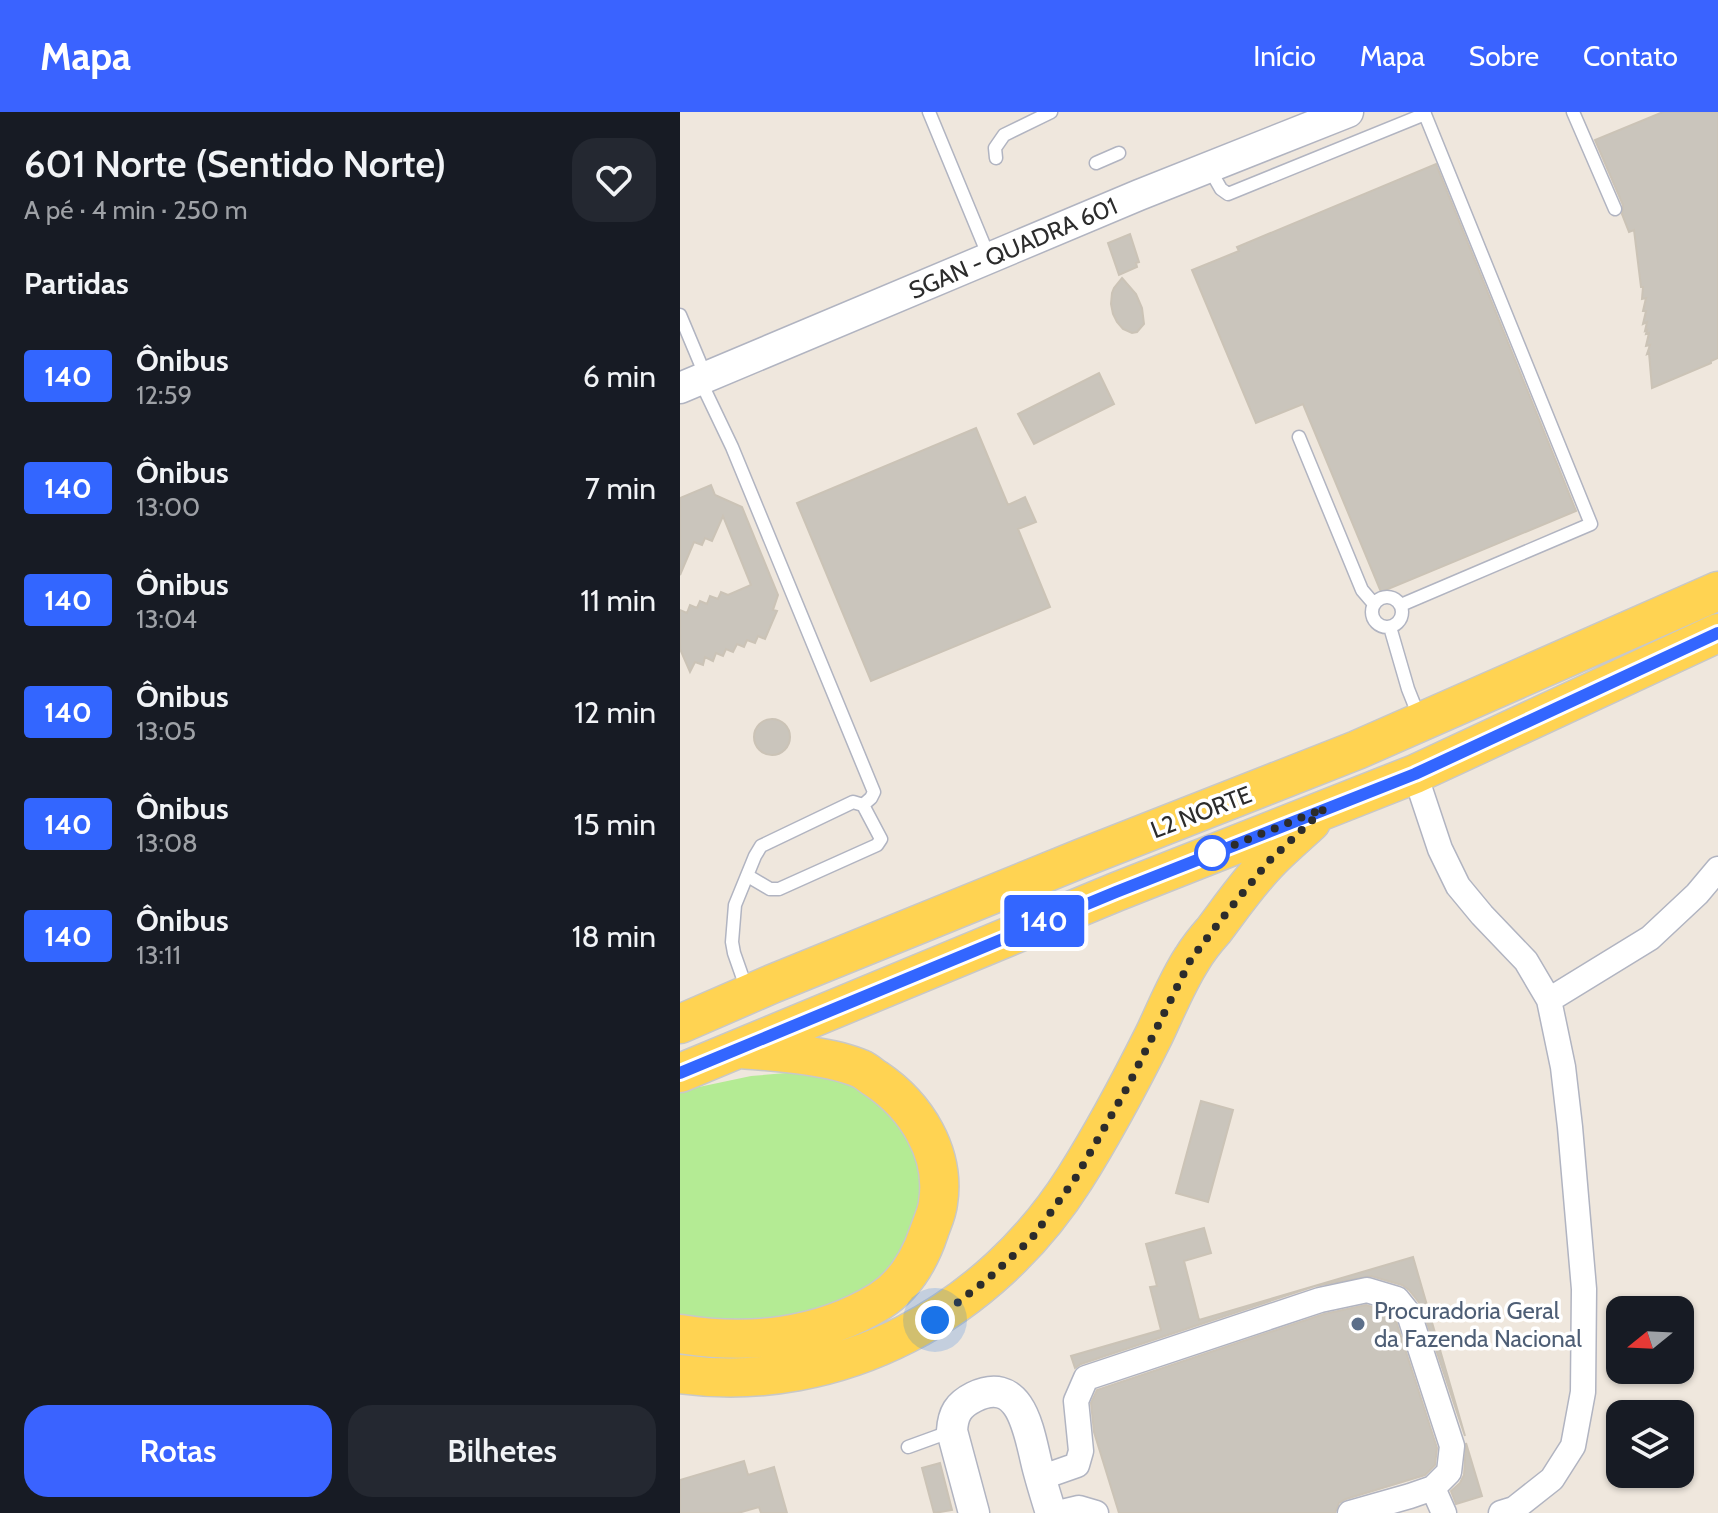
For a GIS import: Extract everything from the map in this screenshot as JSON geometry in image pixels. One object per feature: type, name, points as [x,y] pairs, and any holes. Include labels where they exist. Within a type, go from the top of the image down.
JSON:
[{"type":"main road","name":"L2 NORTE","points":[[680,1024],[759,987],[1357,750],[1718,591]]},
{"type":"main road","name":"L2 NORTE","points":[[680,1073],[1116,892],[1415,774],[1718,633]]},
{"type":"main road","points":[[680,1374],[745,1379],[808,1370],[865,1353],[935,1320],[988,1279],[1032,1238],[1075,1179],[1129,1084],[1191,959],[1269,861],[1325,808]]},
{"type":"main road","points":[[680,1012],[759,987]]},
{"type":"main road","points":[[680,1334],[705,1338],[760,1339],[812,1331],[882,1300],[902,1282],[922,1253],[938,1204],[938,1171],[930,1144],[915,1114],[893,1091],[862,1069],[790,1054],[738,1048]]},
{"type":"street","name":"SGAN - QUADRA 601","points":[[695,382],[1139,195],[1348,112]]},
{"type":"street","points":[[1415,774],[1440,849],[1458,886],[1526,961],[1549,1000],[1563,1067],[1584,1289],[1583,1392],[1573,1446],[1552,1479],[1514,1509],[1501,1513]]},
{"type":"street","points":[[1549,1000],[1650,938],[1697,894],[1718,869]]},
{"type":"street","points":[[1040,1478],[1077,1465],[1081,1451],[1076,1401],[1086,1378],[1320,1300],[1367,1290],[1397,1299],[1409,1314],[1452,1446],[1449,1472],[1433,1488],[1350,1513]]},
{"type":"street","points":[[974,1513],[952,1431],[953,1418],[964,1403],[987,1392],[1003,1393],[1013,1398],[1021,1409],[1051,1513]]},
{"type":"street","points":[[1433,1488],[1444,1513]]},
{"type":"street","points":[[1058,1513],[1079,1508],[1096,1513]]},
{"type":"lane","points":[[929,112],[990,259]]},
{"type":"lane","points":[[996,158],[995,148],[1004,135],[1051,112]]},
{"type":"lane","points":[[1573,112],[1615,209]]},
{"type":"lane","points":[[1209,167],[1221,189],[1228,194],[1424,113],[1591,524],[1401,605]]},
{"type":"lane","points":[[1096,163],[1119,153]]},
{"type":"lane","points":[[680,315],[695,382],[732,447],[874,792],[863,805]]},
{"type":"lane","points":[[1299,437],[1362,590],[1374,604],[1373,618],[1383,627],[1390,627],[1401,619],[1401,605],[1391,597],[1384,597],[1374,604]]},
{"type":"lane","points":[[1390,627],[1421,722]]},
{"type":"lane","points":[[748,876],[765,886],[779,889],[877,845],[881,839],[863,805],[853,802],[761,846],[735,905],[732,942],[734,953],[759,987]]},
{"type":"lane","points":[[908,1447],[952,1431]]},
{"type":"green space","points":[[805,1073],[855,1084],[896,1114],[918,1160],[921,1195],[918,1217],[891,1278],[823,1319],[680,1329],[680,1091],[751,1076]]},
{"type":"building","points":[[1663,112],[1718,112],[1718,358],[1652,388],[1647,354],[1650,345],[1646,346],[1649,333],[1645,331],[1647,322],[1643,324],[1646,298],[1642,299],[1634,230],[1629,232],[1622,214],[1623,205],[1595,140]]},
{"type":"building","points":[[1436,164],[1576,511],[1381,592],[1303,404],[1256,423],[1192,270],[1239,251],[1237,247]]},
{"type":"building","points":[[1130,234],[1139,262],[1136,263],[1137,267],[1119,275],[1108,243]]},
{"type":"building","points":[[1122,278],[1136,294],[1142,308],[1144,324],[1137,332],[1123,329],[1113,314],[1112,293]]},
{"type":"building","points":[[1099,373],[1114,404],[1034,444],[1018,414]]},
{"type":"building","points":[[976,428],[1008,505],[1025,497],[1036,522],[1018,529],[1050,607],[871,681],[797,503]]},
{"type":"building","points":[[711,485],[715,495],[742,507],[778,595],[773,610],[777,611],[765,639],[758,636],[755,643],[747,640],[744,647],[737,644],[733,652],[726,649],[723,656],[716,653],[713,661],[705,657],[703,665],[695,662],[690,672],[680,649],[680,610],[687,613],[690,605],[697,608],[700,601],[707,604],[710,596],[718,599],[721,592],[728,595],[751,585],[723,516],[712,541],[705,538],[702,545],[694,542],[680,575],[680,498]]},
{"type":"building","points":[[772,719],[785,724],[790,737],[785,750],[772,755],[759,750],[754,737],[759,724]]},
{"type":"building","points":[[1201,1101],[1233,1110],[1208,1202],[1176,1193]]},
{"type":"building","points":[[1204,1228],[1211,1253],[1184,1261],[1199,1320],[1413,1257],[1465,1436],[1421,1305],[1402,1285],[1371,1276],[1315,1286],[1075,1368],[1071,1356],[1161,1330],[1150,1287],[1157,1286],[1146,1244]]},
{"type":"building","points":[[1366,1305],[1388,1312],[1396,1321],[1437,1448],[1435,1465],[1425,1475],[1346,1499],[1339,1503],[1335,1513],[1119,1513],[1094,1432],[1091,1403],[1097,1390],[1324,1314]]},
{"type":"building","points":[[1466,1443],[1482,1496],[1456,1504],[1451,1491],[1464,1475]]},
{"type":"building","points":[[744,1461],[748,1475],[774,1467],[787,1513],[761,1513],[759,1507],[738,1513],[680,1513],[680,1480]]},
{"type":"building","points":[[940,1463],[952,1510],[934,1513],[922,1468]]},
{"type":"bus line","name":"140","points":[[680,1073],[1116,892],[1415,774],[1718,633]]},
{"type":"place","name":"Procuradoria Geral da Fazenda Nacional","points":[[1358,1324]]},
{"type":"route","points":[[935,1320],[988,1279],[1032,1238],[1075,1179],[1102,1132],[1191,959],[1269,861],[1325,808],[1207,856],[1212,853]]}]
